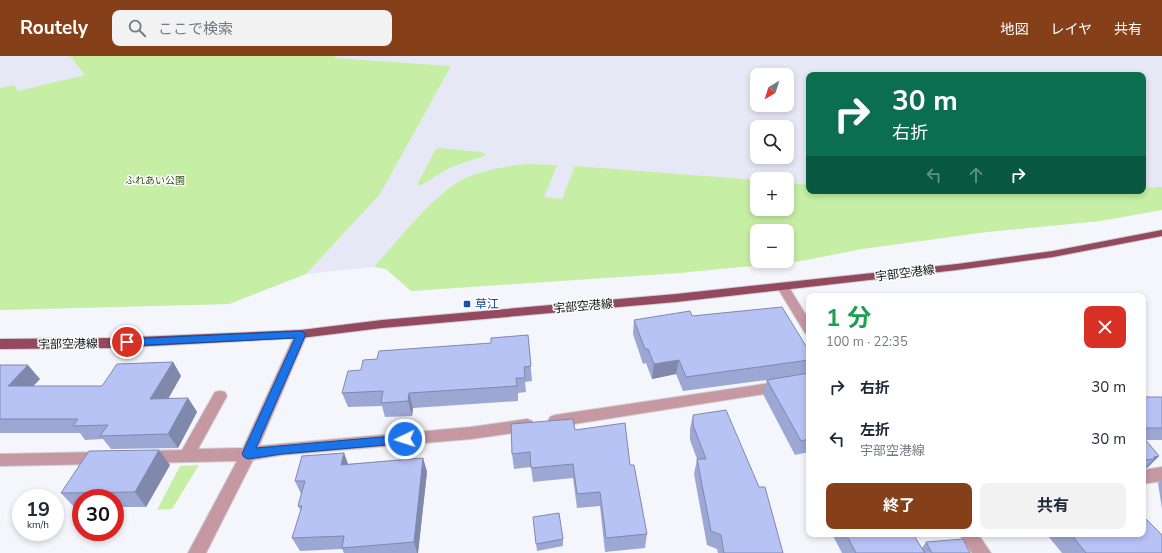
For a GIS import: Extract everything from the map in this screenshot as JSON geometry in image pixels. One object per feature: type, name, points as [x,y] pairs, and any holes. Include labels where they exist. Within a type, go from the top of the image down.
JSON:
[{"type":"main road","name":"宇部空港線","points":[[0,344],[113,343],[301,334],[382,324],[783,287],[957,267],[1030,257],[1162,233]]},
{"type":"street","points":[[783,287],[806,325]]},
{"type":"street","points":[[197,553],[248,454],[301,334]]},
{"type":"street","points":[[132,457],[248,454],[289,448],[471,433],[598,415],[806,380]]},
{"type":"street","points":[[187,456],[220,396]]},
{"type":"street","points":[[0,460],[117,457]]},
{"type":"street","points":[[1146,477],[1162,474]]},
{"type":"street","points":[[970,537],[982,553]]},
{"type":"shaded area","points":[[0,56],[1162,56],[1162,210],[1100,221],[987,232],[862,249],[794,262],[794,224],[750,224],[750,266],[679,273],[411,291],[386,269],[374,267],[306,274],[229,304],[0,310]]},
{"type":"green space","name":"ふれあい公園","points":[[70,56],[336,56],[334,58],[451,66],[380,194],[306,274],[229,304],[0,310],[0,88],[14,85],[18,91],[85,75]]},
{"type":"green space","points":[[439,148],[481,152],[487,155],[451,167],[421,185],[417,185],[435,150]]},
{"type":"green space","points":[[528,164],[557,165],[544,197],[562,199],[575,166],[750,179],[750,216],[794,216],[794,184],[806,185],[806,194],[1146,194],[1146,188],[1162,187],[1162,210],[1100,221],[987,232],[862,249],[794,262],[794,224],[750,224],[750,266],[679,273],[411,291],[386,269],[374,267],[418,217],[443,193],[468,177],[498,168]]},
{"type":"green space","points":[[199,465],[172,509],[157,510],[180,466]]},
{"type":"building","points":[[782,307],[806,346],[806,360],[686,377],[679,360],[654,364],[648,349],[645,349],[634,320],[690,311],[692,316]]},
{"type":"building","points":[[528,335],[531,366],[524,367],[525,378],[516,378],[517,386],[409,393],[408,401],[381,403],[383,391],[342,393],[348,371],[361,370],[363,360],[377,359],[379,351],[491,343],[491,338]]},
{"type":"building","points":[[173,362],[150,399],[188,398],[168,434],[100,436],[108,425],[73,426],[78,419],[0,419],[0,365],[28,365],[8,386],[102,386],[117,364]]},
{"type":"building","points":[[806,374],[806,440],[801,441],[767,380]]},
{"type":"building","points":[[1146,397],[1162,397],[1162,428],[1146,428]]},
{"type":"building","points":[[726,410],[759,487],[765,487],[783,553],[724,553],[721,535],[711,531],[697,459],[706,459],[693,425],[693,415]]},
{"type":"building","points":[[573,419],[575,430],[625,423],[630,465],[634,465],[647,534],[606,538],[600,492],[577,494],[573,464],[531,468],[530,452],[512,454],[511,424]]},
{"type":"building","points":[[1146,441],[1159,456],[1154,457],[1154,459],[1146,460]]},
{"type":"building","points":[[159,450],[135,492],[124,492],[124,489],[72,489],[72,493],[64,493],[64,489],[89,451]]},
{"type":"building","points":[[344,453],[341,465],[423,458],[414,542],[342,548],[344,536],[292,538],[302,506],[298,506],[305,481],[295,481],[302,456]]},
{"type":"building","points":[[559,513],[563,539],[536,544],[533,517]]},
{"type":"building","points":[[1146,519],[1162,535],[1162,553],[1086,553],[1073,537],[1146,537]]},
{"type":"building","points":[[848,537],[915,537],[925,553],[856,553]]},
{"type":"building","points":[[963,539],[970,553],[932,553],[926,542]]},
{"type":"place","name":"草江","points":[[467,304]]},
{"type":"route","points":[[127,342],[301,334],[248,454],[334,444],[405,439]]}]
